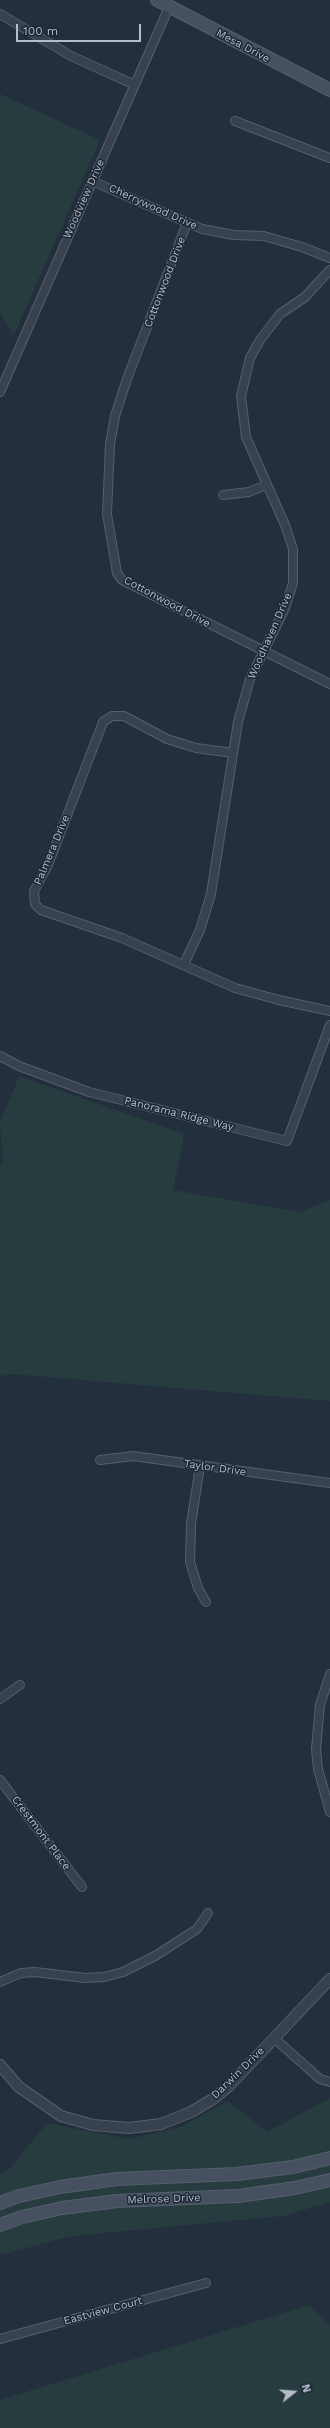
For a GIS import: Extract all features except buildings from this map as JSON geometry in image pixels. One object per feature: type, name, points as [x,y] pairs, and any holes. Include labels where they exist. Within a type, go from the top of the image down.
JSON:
[{"type":"main road","name":"Mesa Drive","points":[[157,0],[330,90]]},
{"type":"main road","name":"Melrose Drive","points":[[0,2203],[19,2196],[60,2187],[117,2180],[237,2174],[294,2167],[330,2158]]},
{"type":"main road","name":"Melrose Drive","points":[[0,2225],[22,2217],[62,2208],[117,2201],[238,2196],[295,2188],[330,2180]]},
{"type":"street","name":"Woodview Drive","points":[[0,392],[169,6]]},
{"type":"street","points":[[0,14],[71,56],[135,85]]},
{"type":"street","points":[[235,121],[330,158]]},
{"type":"street","name":"Cherrywood Drive","points":[[92,181],[202,229],[234,235],[264,236],[302,247],[330,258]]},
{"type":"street","name":"Cottonwood Drive","points":[[187,223],[127,379],[115,416],[110,444],[107,514],[117,573],[122,580],[263,652],[330,684]]},
{"type":"street","name":"Woodhaven Drive","points":[[184,964],[200,930],[211,894],[238,722],[250,679],[285,608],[293,583],[292,549],[285,525],[246,437],[242,413],[242,396],[250,358],[260,340],[280,314],[305,297],[330,270]]},
{"type":"street","points":[[223,495],[249,492],[266,485]]},
{"type":"street","name":"Palmera Drive","points":[[233,753],[196,748],[167,739],[124,716],[112,716],[103,722],[48,865],[34,891],[35,904],[41,910],[122,938],[184,964],[235,988],[279,1000],[330,1011]]},
{"type":"street","name":"Panorama Ridge Way","points":[[0,1056],[19,1066],[90,1092],[286,1141],[330,1024]]},
{"type":"street","name":"Taylor Drive","points":[[100,1460],[133,1456],[330,1483]]},
{"type":"street","points":[[200,1466],[191,1524],[190,1562],[198,1588],[206,1602]]},
{"type":"street","points":[[330,1674],[320,1705],[316,1749],[321,1783],[330,1812]]},
{"type":"street","points":[[0,1699],[20,1685]]},
{"type":"street","name":"Crestmont Place","points":[[0,1780],[82,1887]]},
{"type":"street","points":[[0,1982],[21,1973],[35,1972],[85,1978],[104,1977],[123,1972],[155,1956],[197,1929],[208,1913]]},
{"type":"street","name":"Darwin Drive","points":[[0,2065],[20,2087],[61,2116],[93,2125],[129,2128],[161,2124],[191,2112],[213,2099],[330,1979]]},
{"type":"street","points":[[274,2038],[320,2079],[330,2082]]},
{"type":"street","name":"Eastview Court","points":[[0,2339],[206,2283]]},
{"type":"green space","points":[[0,94],[100,140],[14,335],[0,313]]},
{"type":"green space","points":[[19,1076],[184,1134],[173,1190],[299,1212],[330,1200],[330,1401],[12,1374],[0,1376],[0,1165],[3,1164],[0,1123]]},
{"type":"green space","points":[[330,2098],[330,2202],[283,2216],[71,2236],[0,2255],[0,2174],[9,2169],[47,2123],[129,2139],[180,2127],[228,2101],[267,2132]]},
{"type":"green space","points":[[309,2305],[330,2325],[330,2428],[0,2428],[0,2400]]}]
